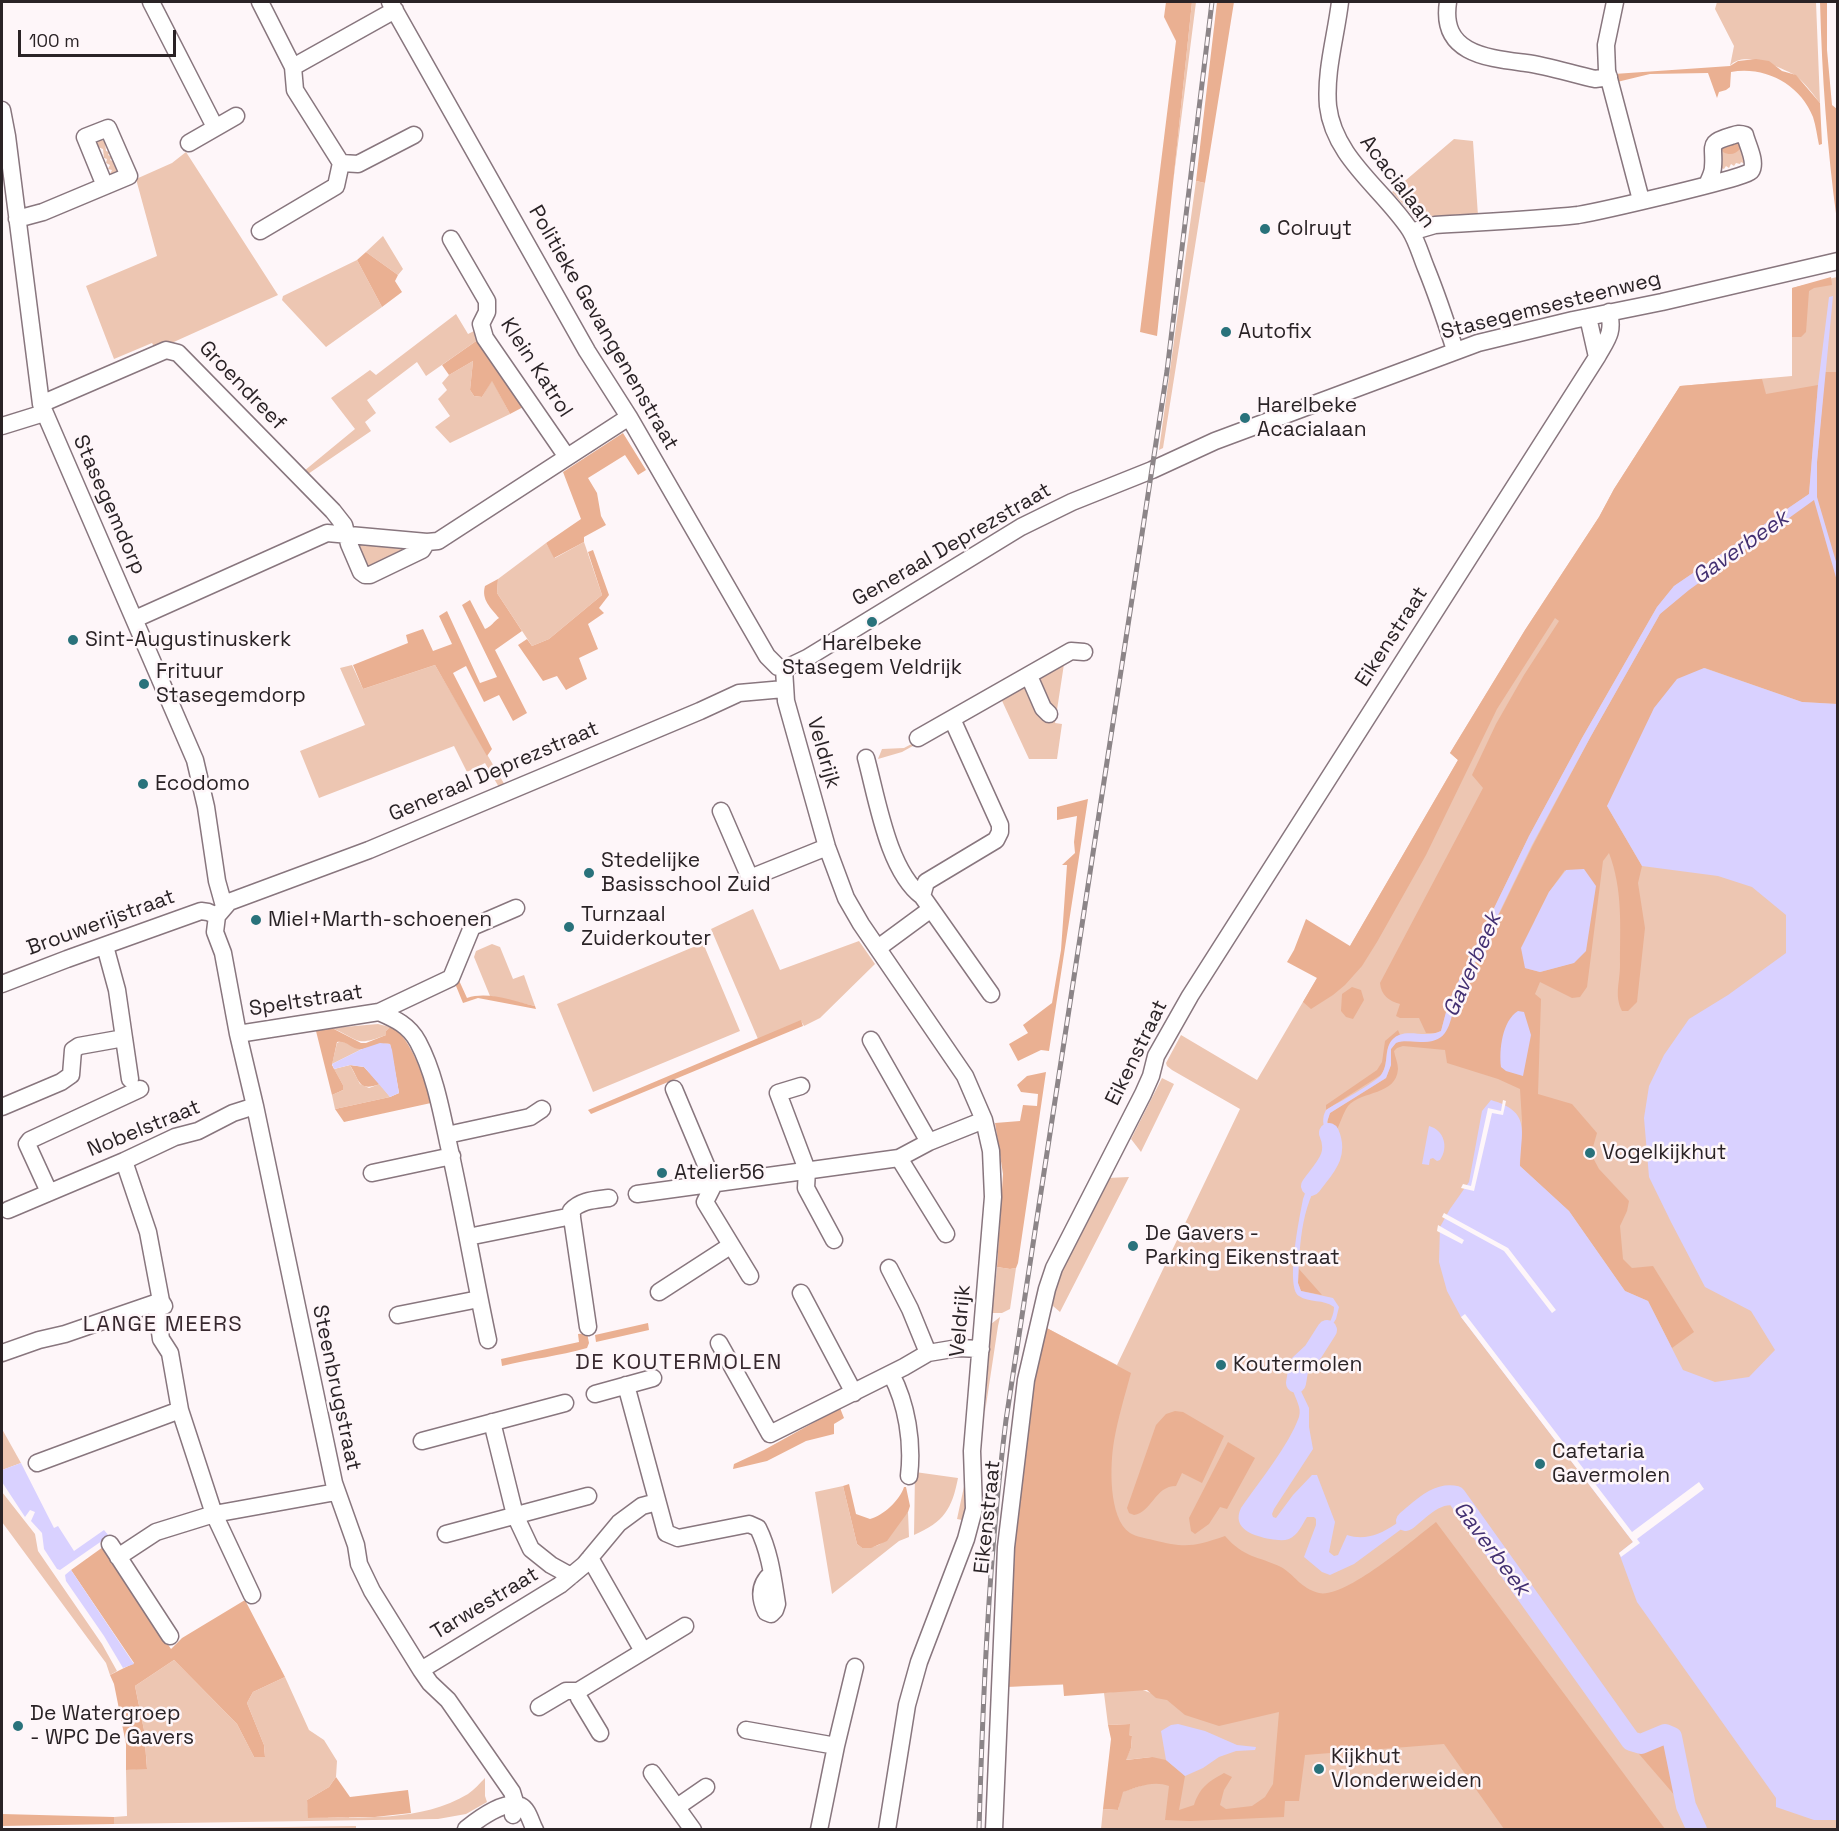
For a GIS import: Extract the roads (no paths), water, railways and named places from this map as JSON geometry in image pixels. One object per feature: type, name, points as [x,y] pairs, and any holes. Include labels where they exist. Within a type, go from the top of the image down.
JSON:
[{"type":"street","points":[[151,2],[215,127]]},
{"type":"street","points":[[260,2],[293,67],[295,90],[341,164],[336,186],[260,231]]},
{"type":"street","name":"Acacialaan","points":[[1340,2],[1328,78],[1329,108],[1335,130],[1339,142],[1351,160],[1386,199],[1411,232],[1439,301],[1455,350]]},
{"type":"street","points":[[1448,2],[1447,25],[1451,35],[1457,43],[1475,53],[1595,79],[1609,77]]},
{"type":"street","points":[[1615,2],[1605,58],[1641,200]]},
{"type":"street","points":[[293,67],[392,6]]},
{"type":"street","name":"Politieke Gevangenenstraat","points":[[392,6],[587,351],[629,417],[767,656],[774,664],[784,669]]},
{"type":"street","name":"Stasegemdorp","points":[[2,110],[43,409],[197,768],[218,881],[220,911]]},
{"type":"street","points":[[189,143],[236,116]]},
{"type":"street","points":[[341,164],[358,164],[414,135]]},
{"type":"street","points":[[1411,232],[1435,225],[1577,215],[1707,185]]},
{"type":"street","points":[[17,219],[43,212],[105,186]]},
{"type":"street","name":"Klein Katrol","points":[[451,239],[487,301],[487,312],[481,324],[485,338],[567,457]]},
{"type":"street","name":"Stasegemsesteenweg","points":[[1149,471],[1206,444],[1455,350],[1609,312],[1838,261]]},
{"type":"street","name":"Eikenstraat","points":[[994,1830],[1005,1547],[1026,1380],[1054,1268],[1143,1094],[1151,1077],[1156,1056],[1190,996],[1597,357],[1610,333],[1612,325],[1609,312]]},
{"type":"street","points":[[1588,317],[1597,357]]},
{"type":"street","name":"Groendreef","points":[[2,426],[43,409],[166,350],[172,350],[178,353],[333,512],[344,525],[361,572],[370,575],[422,550],[427,542]]},
{"type":"street","points":[[135,620],[327,533],[438,541],[629,417]]},
{"type":"street","name":"Generaal Deprezstraat","points":[[784,669],[807,658],[1021,527],[1072,502],[1149,471]]},
{"type":"street","points":[[918,738],[1071,651],[1084,652]]},
{"type":"street","name":"Veldrijk","points":[[784,669],[784,689],[803,767],[827,847],[846,898],[956,1060],[975,1096],[984,1120],[991,1151],[993,1197],[972,1451],[974,1509],[916,1673],[900,1743],[887,1830]]},
{"type":"street","points":[[1029,676],[1044,708],[1050,714]]},
{"type":"street","name":"Generaal Deprezstraat","points":[[220,911],[257,891],[369,850],[739,693],[784,689]]},
{"type":"street","points":[[878,948],[927,902],[927,882],[996,840],[1000,832],[1000,825],[952,719]]},
{"type":"street","points":[[866,758],[893,857],[911,888],[927,902],[991,994]]},
{"type":"street","points":[[721,811],[750,878],[827,847]]},
{"type":"street","name":"Speltstraat","points":[[238,1034],[379,1012],[451,978],[471,927],[516,908]]},
{"type":"street","name":"Brouwerijstraat","points":[[2,984],[201,911],[220,911]]},
{"type":"street","name":"Steenbrugstraat","points":[[220,911],[215,932],[223,953],[238,1034],[336,1492],[356,1545],[359,1564],[372,1591],[421,1670],[430,1683],[448,1700],[512,1792],[515,1810],[524,1808],[534,1827]]},
{"type":"street","points":[[2,1107],[61,1082],[71,1075],[71,1055],[73,1050],[79,1046],[124,1038],[122,1018],[100,948]]},
{"type":"street","points":[[379,1012],[396,1019],[417,1041],[435,1086],[452,1156],[488,1340]]},
{"type":"street","name":"Nobelstraat","points":[[49,1192],[27,1144],[30,1140],[135,1084],[124,1038]]},
{"type":"street","points":[[871,1040],[929,1142]]},
{"type":"street","points":[[801,1086],[778,1094],[807,1170],[806,1188],[834,1240]]},
{"type":"street","points":[[674,1089],[714,1184],[705,1202],[750,1276]]},
{"type":"street","name":"Nobelstraat","points":[[8,1210],[175,1137],[198,1131],[233,1113],[255,1106]]},
{"type":"street","points":[[447,1135],[530,1117],[543,1109]]},
{"type":"street","points":[[637,1194],[900,1158],[929,1142],[984,1120]]},
{"type":"street","points":[[372,1173],[452,1156]]},
{"type":"street","points":[[900,1158],[946,1234]]},
{"type":"street","points":[[123,1161],[148,1232],[161,1301],[157,1311],[161,1339],[170,1353],[180,1410],[214,1514],[252,1595]]},
{"type":"street","points":[[588,1327],[571,1211],[577,1205],[609,1198]]},
{"type":"street","points":[[468,1238],[572,1216]]},
{"type":"street","points":[[659,1292],[730,1246]]},
{"type":"street","points":[[889,1268],[910,1309],[928,1353]]},
{"type":"street","points":[[801,1293],[854,1393]]},
{"type":"street","points":[[398,1315],[479,1299]]},
{"type":"street","points":[[2,1353],[161,1301]]},
{"type":"street","points":[[719,1343],[770,1434],[854,1393],[928,1353],[958,1348],[981,1349]]},
{"type":"street","points":[[891,1374],[898,1387],[909,1438],[911,1459],[909,1476]]},
{"type":"street","points":[[595,1394],[653,1378]]},
{"type":"street","points":[[626,1385],[666,1533],[678,1538],[749,1524],[758,1528],[764,1539],[772,1573]]},
{"type":"street","points":[[422,1441],[565,1403]]},
{"type":"street","points":[[37,1463],[180,1410]]},
{"type":"street","name":"Tarwestraat","points":[[492,1422],[515,1515],[531,1550],[571,1576]]},
{"type":"street","points":[[170,1636],[114,1550],[156,1532],[214,1514],[336,1492]]},
{"type":"street","points":[[446,1534],[588,1496]]},
{"type":"street","name":"Tarwestraat","points":[[421,1670],[560,1585],[590,1558],[620,1523],[642,1506],[657,1502]]},
{"type":"street","points":[[590,1558],[643,1651]]},
{"type":"street","points":[[539,1707],[566,1691],[578,1691],[685,1626]]},
{"type":"street","points":[[819,1830],[855,1667]]},
{"type":"street","points":[[578,1691],[579,1698],[600,1733]]},
{"type":"street","points":[[746,1730],[836,1746]]},
{"type":"street","points":[[652,1773],[693,1830]]},
{"type":"street","points":[[677,1807],[706,1788]]},
{"type":"street","points":[[466,1829],[493,1811],[506,1806],[515,1810]]},
{"type":"street","points":[[475,1830],[515,1810]]},
{"type":"water","points":[[1833,296],[1817,462],[1817,497],[1837,565],[1837,581],[1814,500],[1689,590],[1660,614],[1532,845],[1455,1004],[1446,1032],[1437,1040],[1430,1042],[1396,1043],[1391,1049],[1391,1065],[1386,1078],[1330,1113],[1327,1122],[1336,1141],[1334,1159],[1328,1154],[1329,1143],[1323,1122],[1326,1110],[1364,1088],[1381,1075],[1393,1038],[1409,1033],[1430,1034],[1441,1031],[1449,1001],[1529,836],[1657,607],[1674,586],[1809,494],[1818,385],[1829,297]]},
{"type":"water","points":[[1704,668],[1802,702],[1837,704],[1836,1820],[1814,1820],[1776,1807],[1776,1798],[1637,1602],[1619,1553],[1633,1542],[1461,1317],[1447,1291],[1439,1262],[1440,1227],[1469,1182],[1482,1111],[1491,1100],[1513,1110],[1518,1117],[1522,1133],[1520,1166],[1569,1211],[1625,1291],[1648,1301],[1683,1370],[1715,1382],[1749,1377],[1775,1350],[1751,1311],[1705,1287],[1649,1177],[1644,1118],[1649,1086],[1664,1055],[1689,1019],[1728,995],[1786,953],[1786,915],[1752,887],[1718,876],[1642,866],[1607,806],[1654,708],[1677,679]]},
{"type":"water","points":[[1584,869],[1596,886],[1586,951],[1574,963],[1540,972],[1525,968],[1521,948],[1549,892],[1566,870]]},
{"type":"water","points":[[1518,1011],[1524,1012],[1531,1035],[1523,1076],[1506,1071],[1501,1067],[1501,1044],[1505,1029]]},
{"type":"water","points":[[380,1043],[390,1044],[392,1050],[399,1093],[390,1097],[364,1067],[350,1065],[334,1069],[332,1064]]},
{"type":"water","points":[[1429,1126],[1441,1135],[1444,1140],[1444,1150],[1440,1160],[1430,1159],[1429,1165],[1422,1164]]},
{"type":"water","points":[[1322,1164],[1328,1167],[1319,1180],[1307,1208],[1301,1237],[1298,1283],[1301,1291],[1333,1298],[1339,1307],[1336,1319],[1314,1354],[1311,1350],[1329,1324],[1334,1307],[1299,1296],[1295,1290],[1293,1266],[1303,1199]]},
{"type":"water","name":"Gaverbeek","points":[[1301,1354],[1307,1361],[1300,1380],[1300,1389],[1309,1408],[1309,1427],[1313,1449],[1274,1509],[1273,1517],[1276,1518],[1312,1475],[1317,1475],[1335,1522],[1329,1552],[1334,1556],[1338,1555],[1347,1535],[1358,1537],[1379,1533],[1398,1523],[1424,1502],[1430,1508],[1354,1564],[1330,1575],[1322,1572],[1304,1557],[1316,1525],[1314,1517],[1307,1517],[1295,1535],[1282,1540],[1264,1538],[1251,1533],[1239,1521],[1241,1508],[1281,1451],[1299,1417],[1300,1410],[1292,1380]]},
{"type":"water","points":[[21,1463],[54,1528],[58,1526],[74,1551],[104,1530],[109,1536],[60,1570],[57,1569],[44,1549],[42,1533],[31,1521],[35,1512],[30,1510],[25,1517],[2,1482],[2,1470]]},
{"type":"water","points":[[71,1570],[134,1664],[123,1668],[66,1581],[65,1575]]},
{"type":"water","points":[[1178,1724],[1205,1731],[1237,1745],[1256,1747],[1255,1750],[1236,1751],[1219,1757],[1185,1776],[1166,1760],[1161,1731]]},
{"type":"waterway","name":"Gaverbeek","points":[[1311,1186],[1329,1161],[1332,1148],[1329,1133]]},
{"type":"waterway","name":"Gaverbeek","points":[[1296,1383],[1299,1365],[1313,1352],[1327,1330]]},
{"type":"waterway","name":"Gaverbeek","points":[[1406,1521],[1436,1499],[1442,1496],[1456,1496],[1631,1741],[1641,1744],[1665,1734],[1672,1737],[1686,1806],[1697,1830]]},
{"type":"railway","points":[[979,1830],[988,1624],[995,1522],[1006,1420],[1167,371],[1212,2]]},
{"type":"place","name":"Colruyt","points":[[1265,229]]},
{"type":"place","name":"Autofix","points":[[1226,332]]},
{"type":"place","name":"Harelbeke Acacialaan","points":[[1245,418]]},
{"type":"place","name":"Harelbeke Stasegem Veldrijk","points":[[872,622]]},
{"type":"place","name":"Sint-Augustinuskerk","points":[[73,640]]},
{"type":"place","name":"Frituur Stasegemdorp","points":[[144,684]]},
{"type":"place","name":"Ecodomo","points":[[143,784]]},
{"type":"place","name":"Stedelijke Basisschool Zuid","points":[[589,873]]},
{"type":"place","name":"Miel+Marth-schoenen","points":[[256,920]]},
{"type":"place","name":"Turnzaal Zuiderkouter","points":[[569,927]]},
{"type":"place","name":"Vogelkijkhut","points":[[1590,1153]]},
{"type":"place","name":"Atelier56","points":[[662,1173]]},
{"type":"place","name":"De Gavers - Parking Eikenstraat","points":[[1133,1246]]},
{"type":"place","name":"Koutermolen","points":[[1221,1365]]},
{"type":"place","name":"Cafetaria Gavermolen","points":[[1540,1464]]},
{"type":"place","name":"De Watergroep - WPC De Gavers","points":[[18,1726]]},
{"type":"place","name":"Kijkhut Vlonderweiden","points":[[1319,1769]]},
{"type":"district","name":"LANGE MEERS","points":[[163,1325]]},
{"type":"district","name":"DE KOUTERMOLEN","points":[[679,1363]]}]
